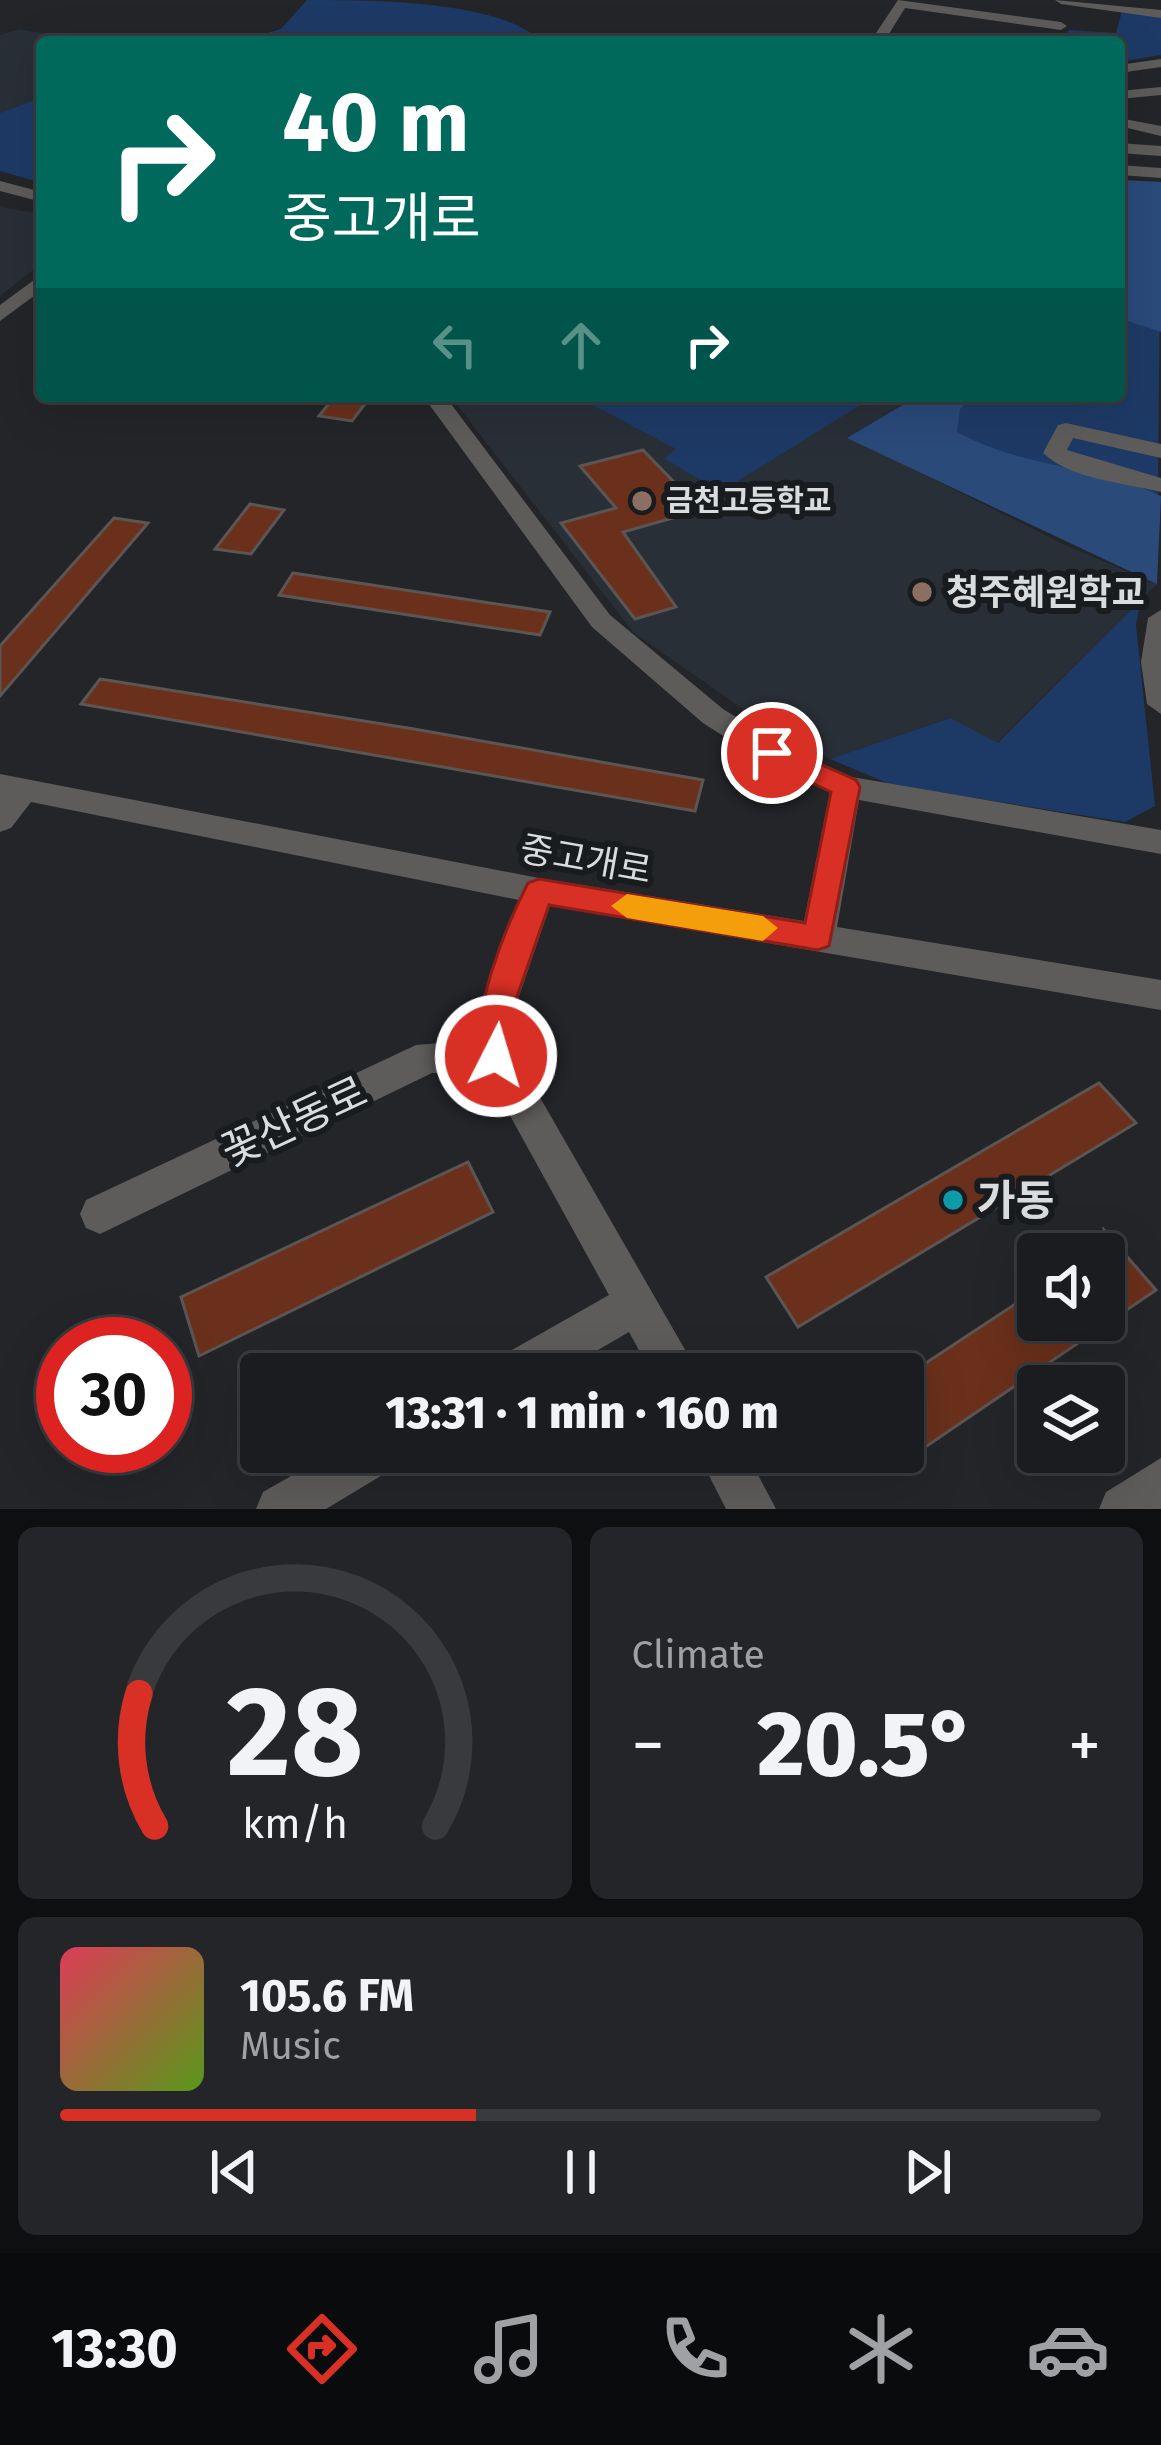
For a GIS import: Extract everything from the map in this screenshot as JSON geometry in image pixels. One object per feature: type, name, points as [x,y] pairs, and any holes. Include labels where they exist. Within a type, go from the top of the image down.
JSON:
[{"type":"street","points":[[1056,36],[1066,0],[1161,14]]},
{"type":"street","points":[[881,36],[903,2],[1061,26]]},
{"type":"street","points":[[986,29],[996,16]]},
{"type":"street","points":[[1125,70],[1161,63]]},
{"type":"street","points":[[1125,71],[1161,73]]},
{"type":"street","points":[[1125,94],[1161,91]]},
{"type":"street","points":[[1125,123],[1161,130]]},
{"type":"street","points":[[1125,148],[1161,151]]},
{"type":"street","points":[[1125,170],[1161,173]]},
{"type":"street","points":[[0,186],[36,195]]},
{"type":"street","points":[[0,315],[36,285]]},
{"type":"street","points":[[438,402],[601,621],[713,716],[772,753],[846,787],[1161,842]]},
{"type":"street","points":[[1161,451],[1066,430],[1054,453],[1084,466],[1134,474],[1161,485]]},
{"type":"street","points":[[1161,617],[1155,662],[1161,704]]},
{"type":"street","points":[[0,820],[12,787]]},
{"type":"street","name":"중고개로","points":[[12,787],[539,891],[1161,995]]},
{"type":"street","points":[[818,938],[846,787]]},
{"type":"street","points":[[539,891],[498,1005],[496,1056],[665,1353]]},
{"type":"street","name":"꽃산동로","points":[[100,1214],[429,1057],[496,1056]]},
{"type":"street","points":[[551,1353],[638,1303]]},
{"type":"street","points":[[280,1509],[343,1473]]},
{"type":"street","points":[[732,1473],[752,1509]]},
{"type":"street","points":[[1123,1509],[1161,1481]]},
{"type":"shaded area","points":[[307,0],[398,2],[467,10],[523,28],[533,36],[257,36],[281,29]]},
{"type":"shaded area","points":[[1122,11],[1161,17],[1161,55],[1125,61],[1125,36],[1066,36],[1069,30],[1116,33]]},
{"type":"shaded area","points":[[20,29],[56,36],[36,36],[36,99],[0,113],[0,35]]},
{"type":"shaded area","points":[[36,99],[36,181],[0,171],[0,113]]},
{"type":"shaded area","points":[[1125,180],[1161,182],[1157,584],[847,438],[908,402],[1125,402]]},
{"type":"shaded area","points":[[1125,180],[1161,182],[1161,332],[1125,320]]},
{"type":"shaded area","points":[[0,207],[36,213],[36,268],[0,296]]},
{"type":"shaded area","name":"청주혜원학교","points":[[455,402],[908,402],[849,437],[1065,545],[1157,584],[997,743],[949,718],[830,759],[793,744],[634,633]]},
{"type":"shaded area","points":[[587,402],[865,402],[720,492],[664,458],[676,449]]},
{"type":"shaded area","points":[[908,402],[967,402],[960,409],[957,432],[1008,453],[1161,496],[1157,584],[847,438]]},
{"type":"shaded area","points":[[1141,600],[1136,625],[1155,806],[1125,822],[892,785],[830,759],[950,718],[998,743]]},
{"type":"building","points":[[330,402],[366,402],[352,421],[319,416]]},
{"type":"building","points":[[643,450],[701,510],[623,532],[676,607],[635,619],[561,523],[616,508],[580,466]]},
{"type":"building","points":[[250,504],[284,510],[251,554],[215,549]]},
{"type":"building","points":[[114,518],[148,523],[0,696],[0,646]]},
{"type":"building","points":[[293,573],[550,612],[540,635],[279,595]]},
{"type":"building","points":[[100,679],[703,780],[695,811],[81,704]]},
{"type":"building","name":"가동","points":[[1099,1083],[1136,1123],[798,1327],[766,1277]]},
{"type":"building","points":[[468,1162],[493,1212],[199,1356],[192,1317],[187,1317],[181,1297]]},
{"type":"building","points":[[1125,1254],[1156,1290],[1125,1311]]},
{"type":"building","points":[[1017,1303],[1017,1341],[1081,1341],[1046,1365],[1017,1365],[1017,1385],[924,1448],[924,1364]]},
{"type":"slow traffic","points":[[627,906],[763,928]]},
{"type":"place","name":"금천고등학교","points":[[642,501]]},
{"type":"place","name":"청주혜원학교","points":[[922,592]]},
{"type":"place","name":"가동","points":[[953,1200]]},
{"type":"route","points":[[496,1056],[498,1005],[539,891],[818,938],[846,787],[772,753]]}]
